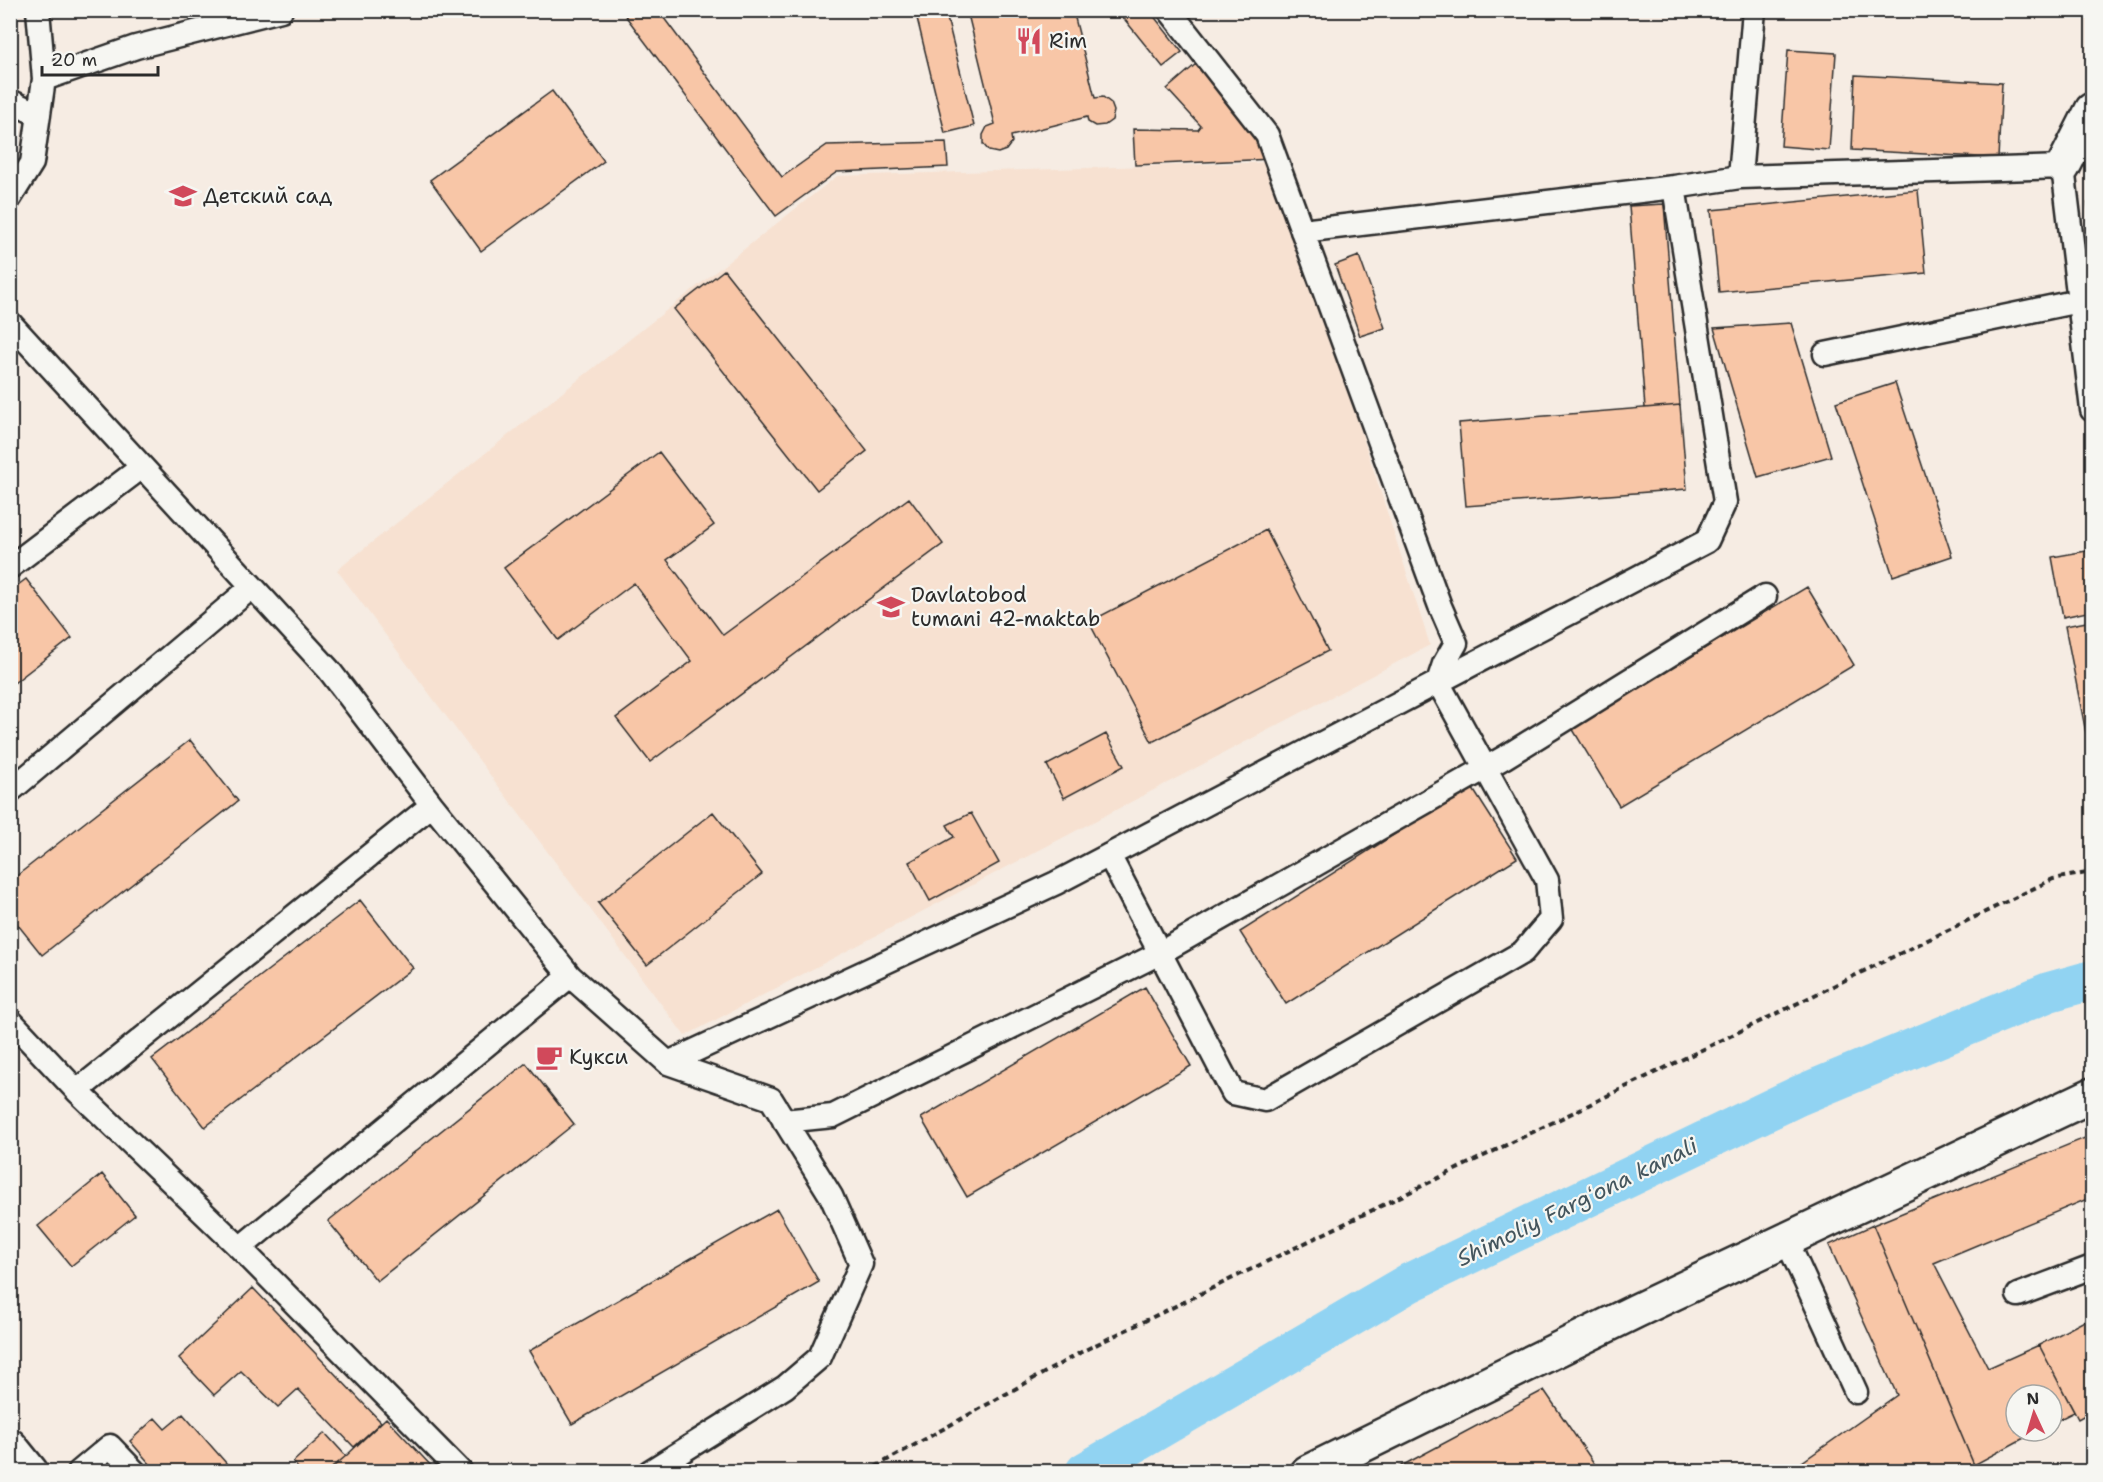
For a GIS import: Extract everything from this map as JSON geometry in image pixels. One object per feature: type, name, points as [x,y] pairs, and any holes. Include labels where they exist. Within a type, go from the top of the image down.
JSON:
[{"type":"main road","points":[[2063,167],[2092,110]]},
{"type":"main road","points":[[1308,1472],[1786,1239],[2092,1095]]},
{"type":"main road","points":[[10,1446],[31,1472]]},
{"type":"lane","points":[[10,198],[32,163],[44,80],[38,10]]},
{"type":"lane","points":[[44,80],[136,47],[280,10]]},
{"type":"lane","points":[[1109,855],[1233,1093],[1265,1100],[1523,952],[1551,919],[1547,880],[1483,769],[1438,682],[1444,664],[1456,643],[1440,606],[1267,135],[1170,10]]},
{"type":"lane","points":[[1740,177],[1754,10]]},
{"type":"lane","points":[[10,101],[39,115]]},
{"type":"lane","points":[[1302,231],[1674,187],[1740,177],[2063,167],[2092,410]]},
{"type":"lane","points":[[668,1063],[1056,883],[1707,541],[1725,502],[1674,187]]},
{"type":"lane","points":[[1825,354],[2079,301]]},
{"type":"lane","points":[[10,323],[328,670],[432,805],[570,976],[668,1063],[771,1099],[831,1196],[861,1264],[820,1357],[785,1387],[649,1472]]},
{"type":"lane","points":[[10,567],[142,466]]},
{"type":"lane","points":[[10,791],[252,587]]},
{"type":"lane","points":[[784,1121],[833,1116],[1160,953],[1483,769],[1765,596]]},
{"type":"lane","points":[[77,1091],[432,805]]},
{"type":"lane","points":[[240,1248],[570,976]]},
{"type":"lane","points":[[10,1020],[77,1091],[240,1248],[460,1472]]},
{"type":"lane","points":[[1786,1239],[1856,1392]]},
{"type":"lane","points":[[2018,1295],[2092,1267]]},
{"type":"lane","points":[[79,1472],[110,1446],[135,1472]]},
{"type":"path","points":[[866,1472],[1096,1344],[2053,879],[2092,872]]},
{"type":"shaded area","name":"Davlatobod tumani 42-maktab","points":[[1274,162],[1430,645],[685,1036],[337,570],[837,176]]},
{"type":"building","points":[[621,10],[658,10],[782,177],[827,145],[946,142],[948,167],[837,172],[776,216]]},
{"type":"building","points":[[915,10],[945,10],[974,126],[945,133]]},
{"type":"building","points":[[967,10],[1073,10],[1095,98],[1103,97],[1111,103],[1114,111],[1112,120],[1105,125],[1095,126],[1088,122],[1087,117],[1011,136],[1012,142],[1006,150],[998,153],[989,151],[983,144],[983,135],[987,127],[995,124]]},
{"type":"building","points":[[1117,10],[1149,10],[1182,52],[1163,67]]},
{"type":"building","points":[[1788,50],[1836,53],[1829,150],[1781,146]]},
{"type":"building","points":[[1196,64],[1273,159],[1135,165],[1133,129],[1198,130],[1201,126],[1167,89]]},
{"type":"building","points":[[1855,75],[2002,83],[1998,158],[1852,150]]},
{"type":"building","points":[[552,91],[604,161],[481,251],[430,180]]},
{"type":"building","points":[[1918,190],[1926,273],[1719,292],[1711,210]]},
{"type":"building","points":[[2088,203],[2092,203],[2092,241]]},
{"type":"building","points":[[1664,204],[1680,405],[1645,408],[1629,206]]},
{"type":"building","points":[[1359,256],[1385,328],[1360,336],[1335,265]]},
{"type":"building","points":[[724,270],[867,451],[817,490],[674,309]]},
{"type":"building","points":[[1791,323],[1831,456],[1758,477],[1714,328]]},
{"type":"building","points":[[1895,383],[1952,556],[1893,576],[1836,402]]},
{"type":"building","points":[[1680,405],[1687,489],[1466,506],[1459,423]]},
{"type":"building","points":[[659,452],[714,525],[667,560],[723,635],[909,498],[943,544],[650,762],[616,718],[692,661],[634,583],[558,640],[504,568]]},
{"type":"building","points":[[1266,530],[1328,651],[1152,742],[1089,622]]},
{"type":"building","points":[[2092,550],[2092,611],[2063,617],[2052,557]]},
{"type":"building","points":[[26,579],[72,638],[10,686],[10,591]]},
{"type":"building","points":[[1807,587],[1854,665],[1619,806],[1572,728]]},
{"type":"building","points":[[2092,621],[2092,732],[2086,733],[2065,626]]},
{"type":"building","points":[[1106,734],[1124,766],[1064,798],[1047,765]]},
{"type":"building","points":[[190,740],[238,801],[42,955],[10,915],[10,881]]},
{"type":"building","points":[[1471,786],[1517,858],[1286,1004],[1240,932]]},
{"type":"building","points":[[713,812],[762,874],[647,965],[598,903]]},
{"type":"building","points":[[971,813],[999,863],[930,901],[909,862],[954,837],[947,825]]},
{"type":"building","points":[[360,900],[413,968],[205,1127],[152,1059]]},
{"type":"building","points":[[1145,987],[1191,1066],[967,1197],[921,1118]]},
{"type":"building","points":[[526,1063],[574,1124],[377,1281],[328,1221]]},
{"type":"building","points":[[2092,1135],[2092,1197],[1934,1263],[1988,1368],[2039,1345],[2059,1383],[2004,1383],[2004,1443],[2015,1443],[1974,1465],[1873,1225]]},
{"type":"building","points":[[102,1174],[135,1215],[71,1266],[38,1226]]},
{"type":"building","points":[[777,1209],[819,1282],[572,1424],[529,1351]]},
{"type":"building","points":[[1873,1225],[1974,1465],[1962,1472],[1788,1472],[1897,1395],[1829,1245]]},
{"type":"building","points":[[253,1288],[381,1422],[354,1447],[298,1389],[278,1407],[241,1371],[214,1395],[179,1358]]},
{"type":"building","points":[[2092,1317],[2092,1411],[2078,1419],[2064,1392],[2064,1383],[2059,1383],[2039,1345]]},
{"type":"building","points":[[1544,1390],[1600,1472],[1390,1472]]},
{"type":"building","points":[[2064,1393],[2074,1412],[2064,1417]]},
{"type":"building","points":[[183,1414],[234,1472],[157,1472],[130,1441],[155,1418],[165,1429]]},
{"type":"building","points":[[386,1418],[437,1472],[327,1472],[346,1456]]},
{"type":"building","points":[[325,1433],[346,1456],[327,1472],[301,1472],[293,1462]]},
{"type":"waterway","name":"Shimoliy Fargʻona kanali","points":[[1085,1472],[1409,1283],[1798,1096],[2049,992],[2092,980]]},
{"type":"place","name":"Rim","points":[[1029,41]]},
{"type":"place","name":"Детский сад","points":[[183,196]]},
{"type":"place","name":"Davlatobod tumani 42-maktab","points":[[891,607]]},
{"type":"place","name":"Кукси","points":[[549,1057]]}]
